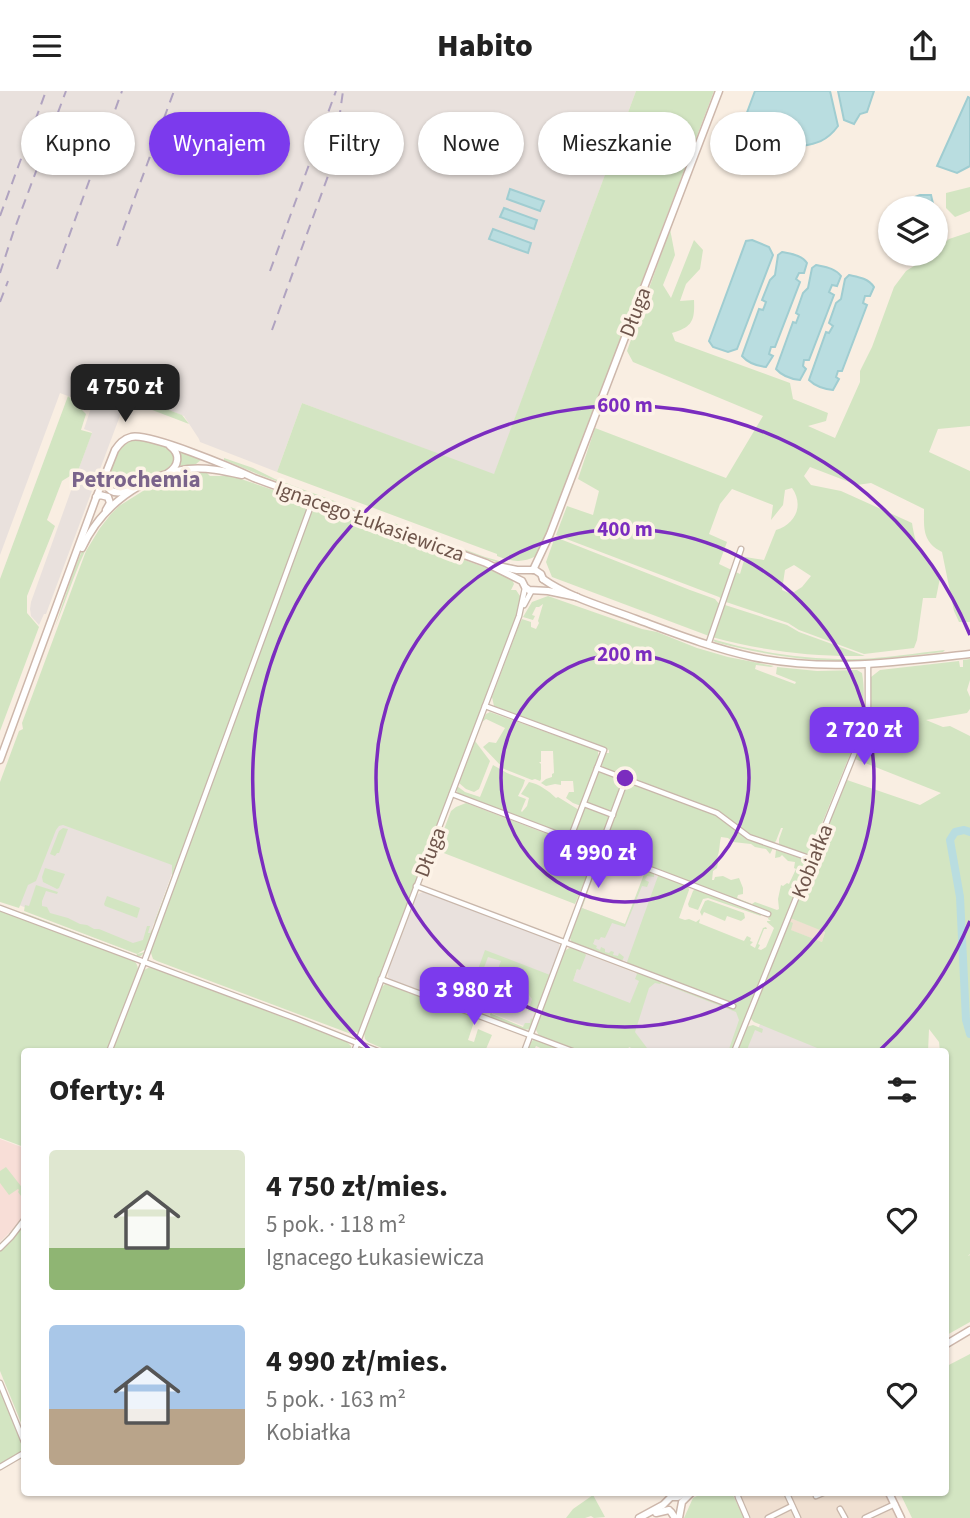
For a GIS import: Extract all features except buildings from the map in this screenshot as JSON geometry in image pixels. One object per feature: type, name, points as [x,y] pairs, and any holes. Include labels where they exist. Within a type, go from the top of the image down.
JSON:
[{"type":"main road","name":"Długa","points":[[529,587],[524,574],[534,570],[550,534],[719,91]]},
{"type":"main road","name":"Ignacego Łukasiewicza","points":[[0,761],[115,450],[129,437],[135,436],[169,445],[218,461],[254,478],[486,563],[534,570]]},
{"type":"main road","points":[[163,475],[176,466],[178,460],[177,453],[169,445]]},
{"type":"main road","name":"Ignacego Łukasiewicza","points":[[65,587],[88,534],[103,514],[136,487],[163,475],[188,469],[206,469],[254,478]]},
{"type":"main road","points":[[107,471],[106,484],[110,492],[121,493],[136,487]]},
{"type":"main road","points":[[96,498],[98,495],[108,497],[108,507],[103,514]]},
{"type":"main road","name":"Ignacego Łukasiewicza","points":[[486,563],[529,587],[577,597]]},
{"type":"main road","points":[[529,587],[542,585],[543,579],[534,570]]},
{"type":"main road","name":"Ignacego Łukasiewicza","points":[[543,579],[577,597],[708,645],[751,656],[828,666],[868,665],[970,654]]},
{"type":"main road","points":[[949,1343],[970,1330]]},
{"type":"main road","points":[[891,1496],[901,1518]]},
{"type":"main road","points":[[674,1499],[674,1514]]},
{"type":"main road","points":[[674,1499],[674,1514]]},
{"type":"main road","points":[[640,1518],[674,1499]]},
{"type":"main road","points":[[640,1518],[674,1514]]},
{"type":"street","points":[[111,1048],[313,500]]},
{"type":"street","points":[[708,645],[741,549]]},
{"type":"street","name":"Długa","points":[[355,1048],[529,587]]},
{"type":"street","name":"Kobiałka","points":[[736,1048],[863,732],[868,708],[868,665]]},
{"type":"street","points":[[485,706],[604,750],[570,839]]},
{"type":"street","points":[[597,768],[723,816],[749,837],[812,859]]},
{"type":"street","points":[[525,1048],[626,779]]},
{"type":"street","points":[[452,794],[768,913]]},
{"type":"street","points":[[584,804],[613,815]]},
{"type":"street","points":[[416,887],[733,1006]]},
{"type":"street","points":[[0,908],[371,1048]]},
{"type":"street","points":[[381,979],[564,1048]]},
{"type":"street","points":[[0,1248],[21,1224]]},
{"type":"street","points":[[0,1383],[21,1435]]},
{"type":"street","points":[[0,1467],[21,1455]]},
{"type":"street","points":[[738,1496],[747,1518]]},
{"type":"street","points":[[788,1496],[798,1518]]},
{"type":"street","points":[[865,1518],[895,1504]]},
{"type":"street","points":[[768,1518],[792,1506]]},
{"type":"street","points":[[840,1509],[845,1518]]},
{"type":"shaded area","points":[[0,91],[636,91],[628,112],[538,112],[538,175],[605,175],[494,475],[302,403],[277,472],[200,442],[184,416],[150,403],[144,404],[133,409],[130,415],[121,413],[46,614],[39,625],[31,616],[31,602],[92,432],[84,429],[92,405],[60,393],[0,555]]},
{"type":"shaded area","points":[[43,816],[175,865],[147,942],[135,949],[11,902]]},
{"type":"shaded area","points":[[646,871],[660,877],[628,962],[577,943],[582,908],[625,924]]},
{"type":"shaded area","points":[[425,891],[559,942],[560,950],[532,1022],[524,1026],[466,1003],[464,1008],[388,977],[416,896]]},
{"type":"shaded area","points":[[790,918],[825,931],[822,942],[790,930]]},
{"type":"shaded area","points":[[583,953],[643,976],[632,1006],[572,983]]},
{"type":"shaded area","points":[[651,979],[739,1012],[742,1021],[731,1048],[629,1047]]},
{"type":"shaded area","points":[[761,1022],[824,1048],[741,1048],[748,1030],[758,1029]]},
{"type":"shaded area","points":[[0,1139],[21,1147],[21,1219],[0,1242]]},
{"type":"shaded area","points":[[741,1496],[886,1496],[897,1518],[751,1518]]},
{"type":"green space","points":[[636,91],[714,91],[696,139],[696,112],[628,112]]},
{"type":"green space","points":[[605,175],[682,175],[536,556],[522,561],[502,558],[277,472],[302,403],[494,474]]},
{"type":"green space","points":[[970,187],[970,211],[955,217],[948,210],[946,193]]},
{"type":"green space","points":[[670,229],[675,255],[663,285],[671,298],[694,240],[703,250],[700,269],[686,284],[680,301],[694,300],[693,318],[684,328],[672,333],[675,341],[790,383],[793,399],[828,413],[826,421],[808,426],[835,438],[860,382],[860,371],[872,347],[894,287],[906,271],[914,266],[948,266],[948,240],[970,232],[970,426],[938,429],[929,452],[970,471],[970,622],[959,622],[954,611],[942,552],[931,544],[926,534],[924,509],[871,483],[857,485],[810,467],[804,476],[811,485],[841,491],[912,523],[921,553],[940,578],[936,598],[923,598],[914,648],[864,654],[556,535],[567,506],[593,515],[599,491],[578,479],[595,428],[726,478],[763,416],[633,362],[627,351]],"holes":[[[792,488],[796,494],[796,513],[789,523],[776,530],[764,560],[745,557],[740,574],[719,564],[727,542],[709,534],[720,504],[732,489],[773,505],[771,520],[783,505],[785,490]],[[794,565],[811,576],[802,587],[791,594],[782,590],[785,570]]]},
{"type":"green space","points":[[68,396],[86,414],[81,430],[92,433],[78,471],[62,481],[47,520],[55,526],[27,596],[27,613],[39,627],[0,731],[0,579]]},
{"type":"green space","points":[[150,403],[182,415],[189,424],[147,408],[146,404]]},
{"type":"green space","points":[[136,439],[168,446],[175,455],[175,464],[129,488],[119,491],[110,488],[109,474],[114,459],[123,446]]},
{"type":"green space","points":[[178,451],[202,459],[196,464],[176,470]]},
{"type":"green space","points":[[224,458],[517,568],[496,562],[260,475]]},
{"type":"green space","points":[[218,472],[207,473],[210,476],[232,476],[306,501],[309,505],[157,920],[154,923],[172,876],[172,865],[63,825],[56,830],[36,881],[28,885],[19,908],[0,902],[0,782],[19,731],[23,729],[22,723],[86,551],[100,528],[119,506],[155,485],[197,474],[154,483],[132,494],[114,508],[89,543],[55,627],[81,552],[102,517],[126,496],[154,482],[184,474]]},
{"type":"green space","points":[[314,504],[511,577],[514,584],[511,590],[516,590],[522,599],[359,1033],[351,1034],[157,961],[150,952]]},
{"type":"green space","points":[[555,537],[715,599],[720,605],[709,636],[552,577],[546,562]]},
{"type":"green space","points":[[548,596],[697,648],[774,666],[756,665],[755,669],[795,684],[796,682],[776,674],[777,667],[817,671],[857,670],[862,673],[864,699],[856,740],[854,726],[849,739],[854,743],[853,747],[810,853],[807,856],[779,846],[783,828],[773,844],[748,834],[717,811],[604,769],[601,764],[604,753],[609,753],[609,750],[494,706],[492,697],[519,625],[522,619],[531,622],[531,627],[536,629],[543,604],[536,607],[533,620],[523,617],[532,602]]},
{"type":"green space","points":[[725,605],[787,625],[865,656],[788,652],[712,637]]},
{"type":"green space","points":[[712,639],[766,652],[839,659],[945,650],[878,659],[823,660],[761,653]]},
{"type":"green space","points":[[970,659],[967,690],[970,709],[967,713],[926,720],[943,727],[950,726],[970,736],[970,1322],[949,1334],[949,1048],[940,1048],[939,1042],[929,1029],[928,1048],[817,1048],[754,1022],[751,1015],[789,921],[793,923],[791,930],[822,942],[825,932],[790,918],[847,780],[920,805],[941,793],[855,759],[869,721],[871,677],[880,670],[959,661],[960,667],[963,667],[963,660]]},
{"type":"green space","points":[[490,712],[598,751],[581,806],[566,798],[569,792],[574,792],[573,781],[561,781],[561,785],[546,786],[541,783],[554,773],[553,751],[541,751],[540,781],[504,769],[483,747],[489,742],[496,743],[505,728],[486,719],[482,722]]},
{"type":"green space","points":[[475,741],[490,761],[479,789],[474,792],[459,783]]},
{"type":"green space","points":[[493,765],[525,780],[518,796],[526,799],[522,812],[529,798],[521,794],[529,782],[579,810],[571,831],[564,835],[458,794],[457,786],[480,797]]},
{"type":"green space","points":[[597,772],[611,775],[621,784],[611,811],[587,803]]},
{"type":"green space","points":[[635,784],[716,815],[746,837],[773,848],[770,854],[766,849],[721,837],[717,868],[713,871],[712,880],[723,876],[731,880],[739,878],[743,894],[737,898],[779,909],[781,885],[789,884],[796,869],[795,862],[788,861],[782,855],[775,858],[776,850],[809,861],[734,1048],[729,1048],[739,1020],[736,1012],[661,983],[655,983],[649,988],[635,1032],[647,1048],[569,1048],[539,1036],[535,1028],[564,951],[571,947],[586,955],[573,981],[630,1003],[639,981],[635,979],[637,972],[734,1008],[735,1006],[627,964],[658,876],[688,886],[679,918],[696,922],[700,919],[699,923],[744,941],[747,936],[753,942],[750,945],[755,948],[763,928],[766,927],[758,944],[758,949],[761,950],[766,947],[774,928],[767,922],[771,921],[768,919],[770,913],[608,850],[603,844],[625,787]]},
{"type":"green space","points":[[466,803],[584,848],[588,854],[588,868],[575,904],[436,850],[451,811]]},
{"type":"green space","points":[[586,807],[609,815],[602,839],[594,845],[580,841],[575,834]]},
{"type":"green space","points":[[68,829],[59,853],[55,856],[50,854],[59,831]]},
{"type":"green space","points":[[606,854],[643,870],[611,858],[598,864],[582,908],[625,924],[646,869],[654,874],[654,877],[647,876],[647,887],[642,886],[625,927],[612,923],[605,938],[595,939],[593,944],[600,950],[601,947],[605,949],[605,952],[614,952],[613,955],[618,956],[619,953],[624,957],[622,961],[572,943],[569,936],[598,859]]},
{"type":"green space","points":[[45,868],[65,874],[59,888],[43,882]]},
{"type":"green space","points":[[36,885],[58,892],[46,891],[42,906],[47,907],[50,913],[80,924],[133,943],[143,940],[147,926],[150,926],[148,933],[152,929],[153,931],[146,951],[137,954],[24,911],[25,905],[29,906]]},
{"type":"green space","points":[[696,888],[760,912],[761,916],[708,898],[703,899],[698,910],[689,907]]},
{"type":"green space","points":[[107,896],[140,908],[137,918],[105,906]]},
{"type":"green space","points":[[708,900],[744,913],[745,918],[741,921],[727,916],[725,921],[704,912],[702,916],[700,912]]},
{"type":"green space","points":[[0,910],[132,960],[138,971],[109,1048],[21,1048],[21,1146],[0,1138]]},
{"type":"green space","points":[[22,912],[135,955],[24,915]]},
{"type":"green space","points":[[485,950],[550,975],[535,1013],[528,1011],[532,999],[513,973],[502,969],[498,977],[495,976],[501,961],[488,957],[473,997],[485,1002],[491,987],[494,988],[485,1012],[480,1014],[464,1008]]},
{"type":"green space","points":[[150,967],[346,1041],[351,1048],[113,1048],[142,971]]},
{"type":"green space","points":[[390,984],[472,1014],[475,1019],[468,1040],[474,1042],[478,1029],[492,1035],[486,1048],[382,1048],[368,1042],[364,1032],[382,987]]},
{"type":"green space","points":[[491,1011],[492,1014],[523,1027],[525,1023],[530,1023],[531,1018],[534,1021],[530,1029],[522,1030],[492,1018]]},
{"type":"green space","points":[[753,1025],[763,1029],[762,1033],[755,1030],[748,1048],[738,1048],[746,1027]]},
{"type":"green space","points":[[537,1040],[559,1048],[528,1048],[530,1043]]},
{"type":"green space","points":[[6,1167],[21,1186],[21,1196],[18,1189],[9,1195],[0,1183],[0,1171]]},
{"type":"green space","points":[[21,1226],[21,1423],[0,1371],[0,1250]]},
{"type":"green space","points":[[970,1354],[970,1518],[912,1518],[901,1496],[949,1496],[949,1365]]},
{"type":"green space","points":[[0,1388],[21,1442],[21,1451],[0,1464]]},
{"type":"green space","points":[[594,1496],[605,1517],[566,1518],[573,1509]]},
{"type":"green space","points":[[733,1496],[744,1518],[684,1518],[693,1498]]},
{"type":"water","points":[[755,91],[830,91],[838,126],[826,138],[806,146],[806,112],[747,112]]},
{"type":"water","points":[[838,91],[874,91],[867,112],[860,114],[854,124],[844,120]]},
{"type":"water","points":[[968,97],[970,166],[957,173],[937,166]]},
{"type":"water","points":[[510,189],[544,201],[540,211],[507,199]]},
{"type":"water","points":[[504,208],[537,220],[534,229],[500,217]]},
{"type":"water","points":[[493,229],[531,243],[528,253],[489,239]]},
{"type":"water","points":[[752,240],[769,247],[773,255],[737,349],[728,352],[713,347],[709,341],[746,241]]},
{"type":"water","points":[[782,252],[799,257],[807,263],[804,273],[799,273],[796,279],[800,282],[775,347],[771,347],[769,354],[773,356],[766,367],[763,367],[742,356],[759,309],[763,310],[766,302],[762,300],[770,280],[775,275],[778,255]]},
{"type":"water","points":[[816,265],[833,270],[841,276],[837,286],[832,285],[829,292],[834,295],[809,360],[804,360],[803,366],[806,369],[800,380],[797,380],[776,369],[793,322],[796,323],[799,315],[796,313],[803,293],[808,288],[812,268]]},
{"type":"water","points":[[849,275],[866,280],[874,287],[870,296],[865,296],[863,303],[867,305],[842,371],[838,371],[836,377],[839,379],[833,390],[830,390],[809,380],[826,332],[829,333],[833,326],[829,323],[836,303],[841,299],[845,279]]},
{"type":"waterway","points":[[970,832],[955,832],[950,840],[960,897],[966,1020],[970,1034]]},
{"type":"railway","points":[[0,216],[46,91]]},
{"type":"railway","points":[[0,273],[66,91]]},
{"type":"railway","points":[[57,269],[122,91]]},
{"type":"railway","points":[[117,246],[174,91]]},
{"type":"railway","points":[[270,271],[336,91]]},
{"type":"railway","points":[[272,330],[328,176],[335,149],[343,91]]},
{"type":"railway","points":[[0,302],[8,281]]},
{"type":"district","name":"Petrochemia","points":[[136,479]]}]
